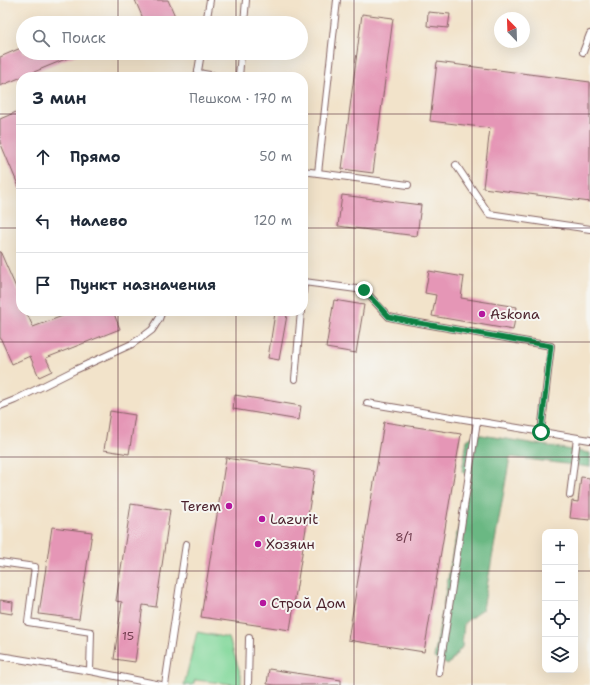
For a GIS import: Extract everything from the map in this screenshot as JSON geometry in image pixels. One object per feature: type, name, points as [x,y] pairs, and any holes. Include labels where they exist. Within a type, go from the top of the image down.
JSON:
[{"type":"lane","points":[[207,16],[210,0]]},
{"type":"lane","points":[[245,16],[246,0]]},
{"type":"lane","points":[[318,173],[337,0]]},
{"type":"lane","points":[[584,52],[590,34]]},
{"type":"lane","points":[[198,72],[200,60]]},
{"type":"lane","points":[[239,72],[240,60]]},
{"type":"lane","points":[[456,165],[489,214],[590,229]]},
{"type":"lane","points":[[308,172],[408,185]]},
{"type":"lane","points":[[308,283],[364,290],[389,317],[551,346],[541,432]]},
{"type":"lane","points":[[0,406],[132,344],[152,330],[160,316]]},
{"type":"lane","points":[[295,379],[301,316]]},
{"type":"lane","points":[[367,403],[590,440]]},
{"type":"lane","points":[[439,673],[477,421]]},
{"type":"lane","points":[[570,494],[577,438]]},
{"type":"lane","points":[[165,685],[186,544]]},
{"type":"lane","points":[[0,562],[35,567],[28,622],[91,632],[90,671]]},
{"type":"lane","points":[[248,685],[249,638]]},
{"type":"lane","points":[[0,656],[161,685]]},
{"type":"green space","points":[[476,434],[590,453],[590,467],[510,457],[483,609],[464,623],[462,647],[448,665],[434,658],[453,550],[470,479],[462,471],[467,440]]},
{"type":"green space","points":[[197,632],[229,638],[241,675],[241,685],[195,680],[193,685],[184,685]]},
{"type":"building","points":[[135,0],[168,0],[175,16],[142,16]]},
{"type":"building","points":[[428,12],[450,14],[448,28],[427,26]]},
{"type":"building","points":[[362,14],[393,18],[373,173],[342,169]]},
{"type":"building","points":[[16,50],[16,60],[63,60],[34,72],[16,72],[16,79],[0,86],[0,57]]},
{"type":"building","points":[[437,62],[590,82],[590,202],[483,188],[490,128],[430,121]]},
{"type":"building","points":[[16,112],[16,180],[0,142],[0,119]]},
{"type":"building","points":[[342,195],[421,205],[417,236],[338,226]]},
{"type":"building","points":[[0,251],[16,288],[16,316],[28,316],[33,327],[63,316],[115,316],[120,329],[46,358],[52,371],[39,377],[30,356],[12,364],[0,337]]},
{"type":"building","points":[[429,271],[464,277],[461,298],[517,307],[513,330],[432,316],[436,295],[425,293]]},
{"type":"building","points":[[334,300],[364,305],[356,353],[326,348]]},
{"type":"building","points":[[275,316],[287,316],[279,360],[268,358]]},
{"type":"building","points":[[235,395],[301,406],[299,420],[233,409]]},
{"type":"building","points":[[110,411],[135,415],[129,454],[104,450]]},
{"type":"building","points":[[384,422],[461,434],[424,652],[348,640]]},
{"type":"building","name":"Хозяин","points":[[226,458],[315,471],[290,630],[201,617]]},
{"type":"building","points":[[581,477],[590,478],[590,520],[570,518],[572,501],[578,502]]},
{"type":"building","points":[[131,504],[170,510],[156,607],[143,605],[135,662],[114,659],[122,602],[116,601]]},
{"type":"building","points":[[52,527],[92,532],[79,619],[39,614]]},
{"type":"building","points":[[0,600],[13,602],[12,614],[0,612]]},
{"type":"building","points":[[269,669],[341,680],[341,685],[267,684]]},
{"type":"place","name":"Askona","points":[[482,314]]},
{"type":"place","name":"Terem","points":[[229,506]]},
{"type":"place","name":"Lazurit","points":[[262,519]]},
{"type":"place","name":"Хозяин","points":[[258,544]]},
{"type":"place","name":"Строй Дом","points":[[263,603]]},
{"type":"route","points":[[364,290],[389,317],[551,346],[541,432]]}]
